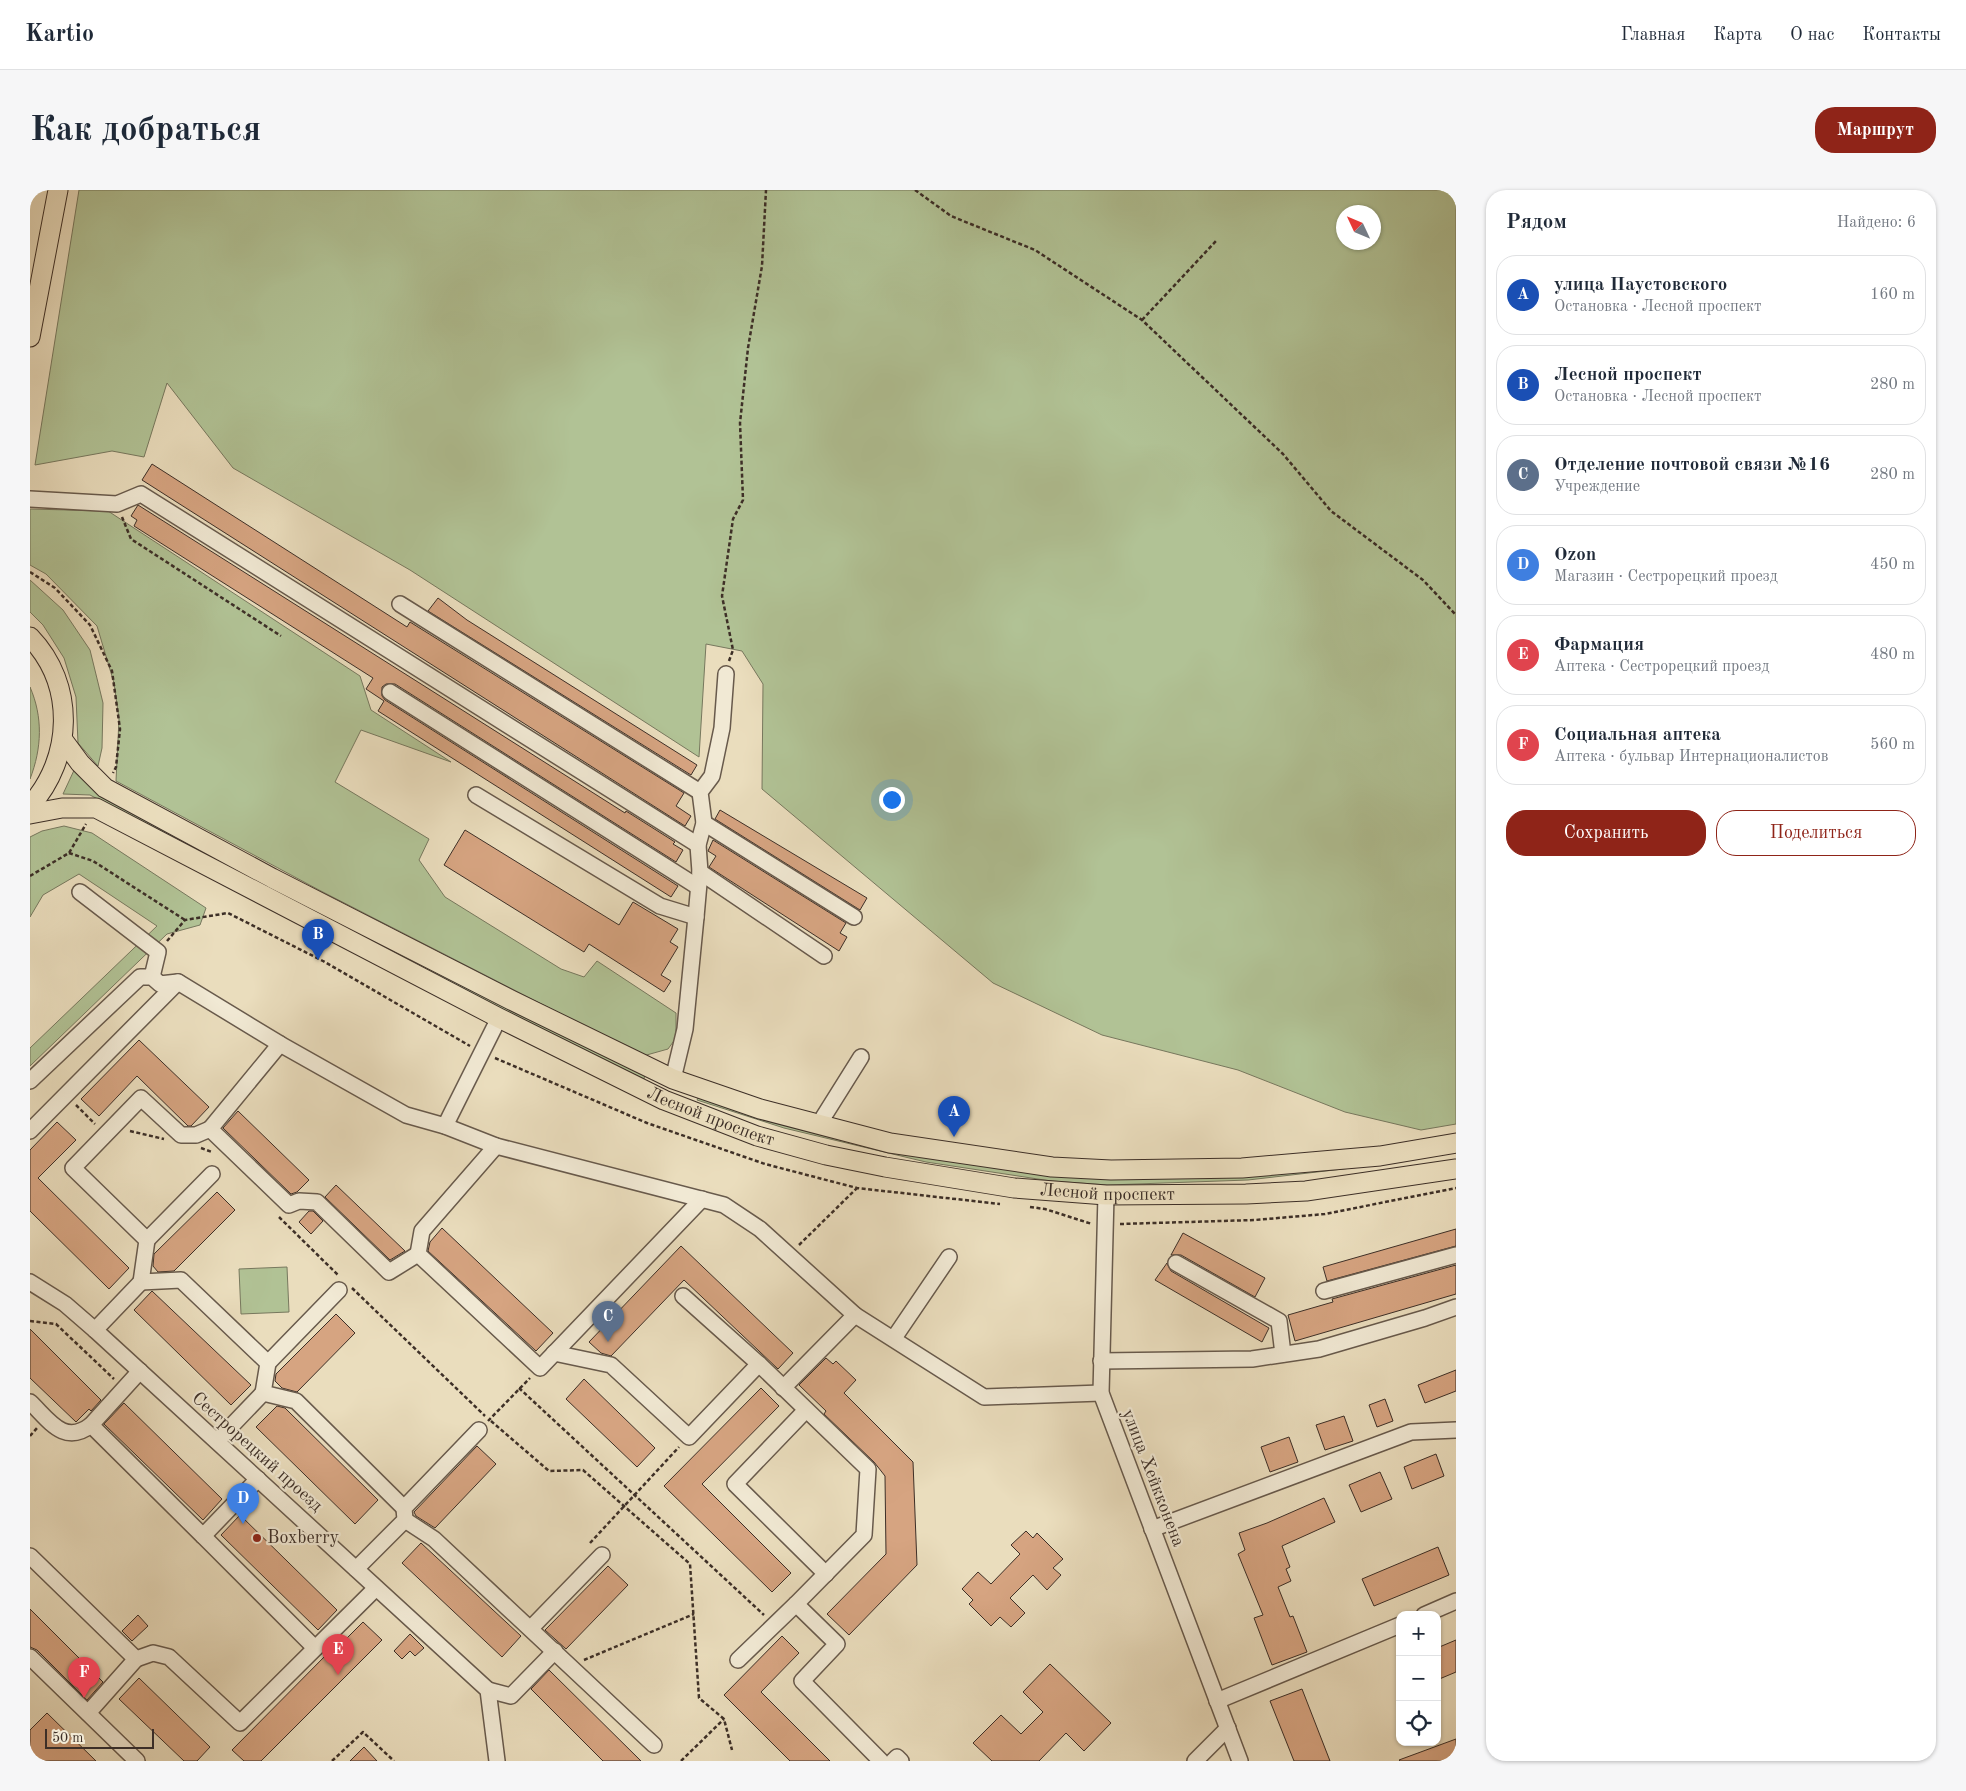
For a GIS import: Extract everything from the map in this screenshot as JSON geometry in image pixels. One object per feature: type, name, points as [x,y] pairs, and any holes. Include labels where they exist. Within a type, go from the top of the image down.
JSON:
[{"type":"main road","points":[[30,337],[58,190]]},
{"type":"main road","points":[[30,637],[48,661],[59,686],[64,713],[63,740],[55,768],[42,794],[30,806]]},
{"type":"main road","name":"Лесной проспект","points":[[63,740],[80,763],[105,788],[272,878],[511,1000],[674,1079],[760,1109],[890,1143],[952,1154],[1052,1167],[1111,1170],[1242,1168],[1380,1156],[1456,1143]]},
{"type":"main road","name":"Лесной проспект","points":[[30,814],[62,808],[96,808],[498,1018],[664,1100],[757,1136],[826,1155],[1005,1186],[1106,1195],[1246,1194],[1306,1191],[1456,1169]]},
{"type":"main road","points":[[664,1100],[674,1079]]},
{"type":"street","points":[[30,498],[117,504],[141,494],[698,845]]},
{"type":"street","points":[[400,604],[700,792]]},
{"type":"street","points":[[674,1079],[684,1029],[696,917],[699,879],[698,845],[704,823],[700,792],[712,776],[722,728],[726,674]]},
{"type":"street","points":[[390,692],[824,956]]},
{"type":"street","points":[[476,795],[660,906],[696,917]]},
{"type":"street","points":[[704,823],[854,917]]},
{"type":"street","points":[[80,892],[158,952],[152,977]]},
{"type":"street","points":[[30,1081],[140,977],[146,975],[152,977],[160,984],[178,982],[280,1044],[406,1115],[445,1126],[496,1146],[724,1205],[760,1229],[790,1254],[855,1315],[894,1338],[984,1397],[1101,1393]]},
{"type":"street","points":[[30,1130],[178,982]]},
{"type":"street","points":[[445,1126],[498,1018]]},
{"type":"street","points":[[147,1240],[73,1168],[141,1098],[181,1135],[196,1135],[210,1129],[280,1044]]},
{"type":"street","points":[[819,1124],[861,1057]]},
{"type":"street","points":[[210,1129],[289,1205],[299,1201],[317,1202],[389,1272],[418,1254],[422,1231],[496,1146]]},
{"type":"street","points":[[95,1330],[141,1282],[147,1240],[212,1174]]},
{"type":"street","name":"улица Хейкконена","points":[[1106,1195],[1101,1393],[1240,1761]]},
{"type":"street","points":[[418,1254],[540,1368],[702,1199]]},
{"type":"street","points":[[1324,1291],[1456,1255]]},
{"type":"street","points":[[894,1338],[949,1257]]},
{"type":"street","points":[[1176,1263],[1279,1321],[1283,1354]]},
{"type":"street","points":[[141,1282],[181,1280],[268,1363]]},
{"type":"street","name":"Сестрорецкий проезд","points":[[30,1282],[65,1304],[95,1330],[488,1690]]},
{"type":"street","points":[[217,1441],[263,1393],[268,1363],[339,1290]]},
{"type":"street","points":[[683,1296],[759,1364],[868,1469],[864,1535],[738,1660]]},
{"type":"street","points":[[1102,1361],[1252,1359],[1319,1349],[1456,1307]]},
{"type":"street","points":[[783,1388],[855,1315]]},
{"type":"street","points":[[554,1353],[611,1365],[689,1437],[759,1364]]},
{"type":"street","points":[[30,1402],[60,1431],[72,1434],[83,1432],[92,1425],[140,1371]]},
{"type":"street","points":[[263,1393],[296,1402],[404,1514],[531,1628],[654,1746]]},
{"type":"street","points":[[806,1410],[735,1484],[826,1574]]},
{"type":"street","points":[[92,1425],[315,1648]]},
{"type":"street","points":[[356,1569],[484,1425]]},
{"type":"street","points":[[1152,1529],[1411,1432],[1456,1430]]},
{"type":"street","points":[[203,1536],[258,1479]]},
{"type":"street","points":[[531,1628],[602,1555]]},
{"type":"street","points":[[30,1556],[136,1659]]},
{"type":"street","points":[[88,1713],[136,1659],[153,1652],[169,1657],[240,1723],[376,1588]]},
{"type":"street","points":[[1433,1611],[1456,1601]]},
{"type":"street","points":[[796,1604],[837,1644],[802,1681],[881,1761]]},
{"type":"street","points":[[1217,1701],[1396,1627]]},
{"type":"street","points":[[497,1761],[488,1690],[511,1696],[555,1652]]},
{"type":"street","points":[[30,1657],[137,1761]]},
{"type":"street","points":[[1195,1761],[1228,1728]]},
{"type":"street","points":[[893,1761],[897,1757],[901,1761]]},
{"type":"path","points":[[726,674],[733,650],[722,596],[733,520],[743,500],[740,423],[748,348],[762,266],[766,190]]},
{"type":"path","points":[[915,190],[951,216],[1035,250],[1142,320],[1282,454],[1331,511],[1423,580],[1456,615]]},
{"type":"path","points":[[1142,320],[1216,241]]},
{"type":"path","points":[[117,504],[130,538],[281,636]]},
{"type":"path","points":[[30,572],[55,588],[90,624],[112,671],[120,729],[116,767],[105,788]]},
{"type":"path","points":[[30,876],[69,853],[96,808]]},
{"type":"path","points":[[69,853],[93,861],[185,920],[158,952]]},
{"type":"path","points":[[66,1095],[106,1134]]},
{"type":"path","points":[[129,1131],[165,1140]]},
{"type":"path","points":[[201,1148],[210,1151],[217,1158]]},
{"type":"path","points":[[790,1254],[857,1188]]},
{"type":"path","points":[[1120,1224],[1255,1220],[1325,1214],[1456,1188]]},
{"type":"path","points":[[1045,1209],[1093,1224]]},
{"type":"path","points":[[274,1213],[484,1425],[549,1471],[583,1470],[690,1564],[699,1698],[724,1719],[732,1750]]},
{"type":"path","points":[[30,1321],[56,1324],[124,1389]]},
{"type":"path","points":[[484,1425],[540,1368]]},
{"type":"path","points":[[520,1388],[775,1624]]},
{"type":"path","points":[[590,1544],[634,1494],[689,1437]]},
{"type":"path","points":[[570,1666],[694,1614]]},
{"type":"path","points":[[681,1761],[724,1719]]},
{"type":"path","points":[[332,1761],[363,1732],[394,1761]]},
{"type":"green space","points":[[79,190],[1456,190],[1456,1124],[1421,1130],[1345,1112],[1238,1070],[1102,1035],[993,983],[762,789],[763,684],[742,651],[706,644],[699,757],[410,570],[233,468],[167,383],[144,457],[112,451],[35,465]]},
{"type":"green space","points":[[30,509],[108,511],[360,676],[371,710],[451,762],[361,730],[335,782],[429,839],[419,860],[445,897],[561,969],[584,977],[597,961],[676,1013],[676,1038],[668,1049],[643,1056],[319,890],[116,781],[119,719],[114,683],[97,626],[46,574],[30,565]]},
{"type":"green space","points":[[30,580],[63,610],[90,650],[103,703],[102,748],[98,766],[78,743],[76,697],[64,658],[43,625],[30,612]]},
{"type":"green space","points":[[30,687],[39,721],[39,744],[30,779]]},
{"type":"green space","points":[[76,766],[645,1073],[644,1079],[514,1016],[90,795],[63,794]]},
{"type":"green space","points":[[64,826],[92,833],[206,908],[200,925],[167,934],[30,1066],[30,1048],[157,926],[79,874],[43,895],[30,917],[30,837],[42,831]]},
{"type":"green space","points":[[699,1096],[1040,1174],[1386,1164],[1248,1180],[1108,1185],[1051,1181],[926,1162],[784,1128],[697,1100]]},
{"type":"green space","points":[[287,1267],[289,1312],[241,1314],[239,1269]]},
{"type":"building","points":[[152,464],[407,627],[410,622],[684,793],[676,806],[691,816],[685,826],[142,480]]},
{"type":"building","points":[[138,505],[625,813],[626,811],[675,842],[673,844],[683,850],[676,862],[395,684],[386,684],[382,687],[382,696],[385,700],[678,886],[671,897],[378,711],[384,701],[366,689],[373,678],[134,526],[137,520],[131,516]]},
{"type":"building","points":[[438,598],[467,620],[697,765],[691,775],[428,611]]},
{"type":"building","points":[[720,810],[867,898],[860,910],[715,819]]},
{"type":"building","points":[[465,830],[619,925],[633,902],[678,929],[670,942],[678,947],[661,975],[671,981],[664,992],[589,944],[584,952],[444,865]]},
{"type":"building","points":[[713,840],[846,923],[840,933],[847,937],[839,951],[709,867],[716,856],[708,851]]},
{"type":"building","points":[[139,1040],[209,1107],[191,1126],[188,1126],[137,1076],[99,1116],[81,1099]]},
{"type":"building","points":[[238,1111],[309,1180],[297,1192],[291,1194],[223,1128]]},
{"type":"building","points":[[57,1122],[76,1140],[38,1178],[129,1268],[109,1289],[30,1211],[30,1150]]},
{"type":"building","points":[[336,1185],[405,1251],[390,1260],[325,1197]]},
{"type":"building","points":[[217,1192],[235,1210],[174,1271],[158,1272],[153,1266],[154,1254]]},
{"type":"building","points":[[309,1211],[313,1211],[323,1221],[311,1234],[299,1222]]},
{"type":"building","points":[[442,1228],[553,1333],[536,1351],[428,1251],[430,1242]]},
{"type":"building","points":[[1456,1229],[1456,1246],[1327,1281],[1323,1267]]},
{"type":"building","points":[[1183,1233],[1265,1278],[1255,1297],[1181,1255],[1171,1255]]},
{"type":"building","points":[[681,1246],[793,1353],[778,1369],[684,1280],[611,1356],[601,1353],[589,1342]]},
{"type":"building","points":[[1167,1263],[1171,1271],[1269,1328],[1262,1342],[1155,1280]]},
{"type":"building","points":[[1456,1265],[1456,1294],[1295,1341],[1288,1315],[1333,1302],[1332,1299]]},
{"type":"building","points":[[152,1291],[251,1385],[231,1405],[134,1310]]},
{"type":"building","points":[[336,1314],[355,1333],[297,1392],[282,1388],[275,1381],[276,1374]]},
{"type":"building","points":[[30,1329],[101,1400],[91,1411],[89,1409],[76,1422],[30,1378]]},
{"type":"building","points":[[826,1358],[833,1364],[836,1361],[856,1380],[844,1393],[913,1462],[917,1565],[849,1635],[827,1614],[886,1554],[885,1476],[874,1462],[824,1414],[826,1411],[799,1385]]},
{"type":"building","points":[[1456,1370],[1456,1391],[1425,1403],[1418,1385]]},
{"type":"building","points":[[584,1379],[655,1448],[637,1467],[566,1399]]},
{"type":"building","points":[[761,1388],[779,1406],[702,1484],[791,1573],[772,1592],[664,1486]]},
{"type":"building","points":[[1385,1399],[1393,1421],[1377,1427],[1369,1405]]},
{"type":"building","points":[[124,1403],[222,1499],[203,1520],[104,1424]]},
{"type":"building","points":[[277,1406],[285,1408],[378,1500],[355,1524],[256,1427]]},
{"type":"building","points":[[1344,1416],[1353,1441],[1325,1450],[1316,1425]]},
{"type":"building","points":[[1289,1437],[1298,1462],[1270,1472],[1261,1447]]},
{"type":"building","points":[[477,1446],[496,1464],[435,1528],[416,1516],[414,1512]]},
{"type":"building","points":[[1436,1454],[1444,1476],[1412,1489],[1404,1467]]},
{"type":"building","points":[[1380,1472],[1392,1499],[1361,1512],[1349,1485]]},
{"type":"building","points":[[1324,1498],[1335,1522],[1282,1546],[1290,1567],[1286,1569],[1291,1581],[1278,1587],[1290,1617],[1293,1616],[1307,1652],[1272,1665],[1254,1618],[1263,1615],[1238,1554],[1245,1550],[1239,1533]]},
{"type":"building","points":[[240,1515],[337,1610],[318,1630],[221,1535]]},
{"type":"building","points":[[1026,1531],[1033,1538],[1037,1533],[1063,1559],[1053,1568],[1061,1575],[1047,1590],[1033,1575],[1010,1598],[1025,1613],[1011,1627],[1000,1617],[991,1626],[969,1604],[973,1600],[962,1589],[978,1572],[991,1584],[1020,1554],[1011,1545]]},
{"type":"building","points":[[421,1543],[521,1636],[502,1657],[402,1563]]},
{"type":"building","points":[[1438,1547],[1449,1575],[1374,1606],[1362,1579]]},
{"type":"building","points":[[608,1566],[628,1585],[566,1649],[545,1630]]},
{"type":"building","points":[[30,1609],[103,1682],[87,1700],[37,1650],[30,1647]]},
{"type":"building","points":[[138,1615],[148,1626],[132,1641],[122,1631]]},
{"type":"building","points":[[363,1622],[382,1640],[261,1761],[244,1761],[232,1750],[332,1649],[334,1651]]},
{"type":"building","points":[[410,1634],[424,1648],[415,1656],[410,1651],[402,1659],[394,1651]]},
{"type":"building","points":[[782,1636],[799,1653],[761,1692],[830,1761],[790,1761],[724,1695]]},
{"type":"building","points":[[1456,1640],[1456,1672],[1441,1678],[1441,1656],[1441,1646]]},
{"type":"building","points":[[1050,1664],[1111,1723],[1084,1751],[1066,1733],[1039,1761],[992,1761],[973,1743],[1001,1715],[1021,1734],[1043,1712],[1023,1692]]},
{"type":"building","points":[[549,1670],[641,1761],[603,1761],[531,1689]]},
{"type":"building","points":[[139,1678],[210,1747],[197,1761],[184,1761],[119,1699]]},
{"type":"building","points":[[1302,1689],[1330,1761],[1294,1761],[1270,1701]]},
{"type":"building","points":[[47,1713],[96,1761],[37,1761],[30,1754],[30,1730]]},
{"type":"building","points":[[1456,1739],[1456,1761],[1399,1760],[1441,1746]]},
{"type":"building","points":[[364,1747],[377,1761],[350,1761]]},
{"type":"place","name":"Лесной проспект","points":[[318,960]]},
{"type":"place","name":"улица Паустовского","points":[[954,1137]]},
{"type":"place","name":"Отделение почтовой связи №16","points":[[608,1342]]},
{"type":"place","name":"Ozon","points":[[243,1524]]},
{"type":"place","name":"Boxberry","points":[[257,1538]]},
{"type":"place","name":"Фармация","points":[[338,1675]]},
{"type":"place","name":"Социальная аптека","points":[[84,1698]]}]
